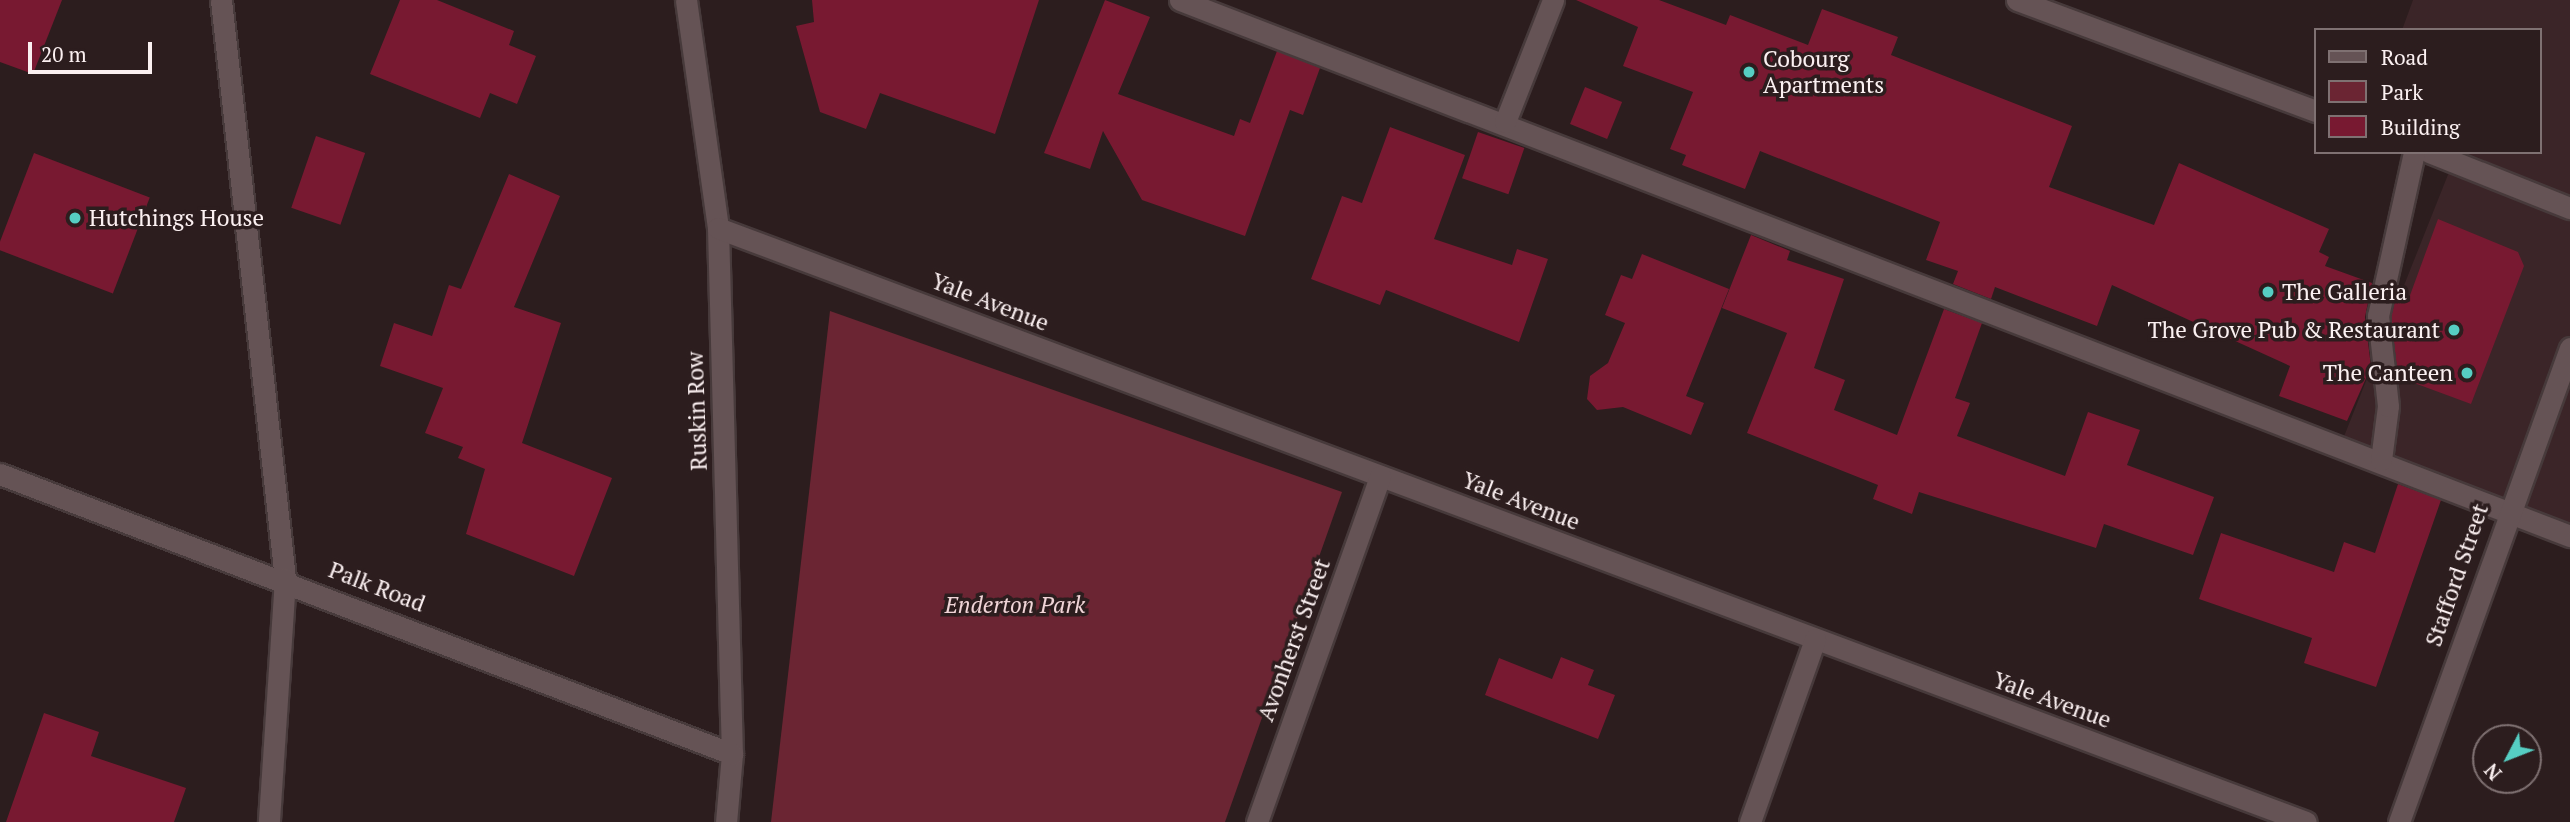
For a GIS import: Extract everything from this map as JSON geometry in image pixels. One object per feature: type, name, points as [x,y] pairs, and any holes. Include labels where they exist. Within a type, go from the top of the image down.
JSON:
[{"type":"street","points":[[221,0],[285,579],[269,822]]},
{"type":"street","name":"Ruskin Row","points":[[686,0],[718,228],[732,754],[726,822]]},
{"type":"street","points":[[1180,0],[1505,122],[2381,460],[2570,536]]},
{"type":"street","points":[[1505,122],[1553,0]]},
{"type":"street","points":[[2017,0],[2314,110]]},
{"type":"street","points":[[2381,460],[2388,406],[2378,316],[2414,154]]},
{"type":"street","points":[[2434,154],[2570,208]]},
{"type":"street","name":"Yale Avenue","points":[[718,228],[2306,822]]},
{"type":"street","name":"Stafford Street","points":[[2399,822],[2507,512],[2570,348]]},
{"type":"street","name":"Palk Road","points":[[0,474],[285,579],[732,754]]},
{"type":"street","name":"Avonherst Street","points":[[1257,822],[1380,476]]},
{"type":"street","points":[[1750,822],[1815,639]]},
{"type":"shaded area","points":[[2413,0],[2570,0],[2570,536],[2341,444],[2453,162],[2434,154],[2542,154],[2542,28],[2403,28]]},
{"type":"green space","name":"Enderton Park","points":[[830,311],[1342,492],[1225,822],[771,822]]},
{"type":"building","points":[[0,0],[62,0],[33,74],[0,62]]},
{"type":"building","points":[[400,0],[437,0],[514,31],[509,45],[536,56],[517,104],[490,93],[480,118],[370,74]]},
{"type":"building","points":[[812,0],[1039,0],[995,134],[880,93],[866,129],[820,112],[796,26],[814,22]]},
{"type":"building","points":[[1105,0],[1150,17],[1118,94],[1234,136],[1240,119],[1250,123],[1277,51],[1320,68],[1303,115],[1290,110],[1245,236],[1142,200],[1103,131],[1090,169],[1044,153]]},
{"type":"building","points":[[1576,0],[1659,0],[1726,25],[1730,15],[1808,45],[1822,9],[1898,37],[1891,55],[2072,126],[2049,187],[2154,225],[2179,163],[2329,229],[2319,252],[2329,257],[2325,266],[2372,283],[2365,317],[2371,367],[2347,421],[2279,396],[2290,366],[2112,285],[2097,326],[1995,287],[1991,299],[1953,284],[1958,271],[1926,260],[1940,222],[1760,151],[1745,189],[1682,165],[1686,155],[1670,149],[1693,92],[1623,66],[1638,27]]},
{"type":"building","points":[[1585,87],[1622,102],[1607,139],[1570,124]]},
{"type":"building","points":[[1390,127],[1465,155],[1434,239],[1512,265],[1517,249],[1548,259],[1519,342],[1386,290],[1380,305],[1311,279],[1342,196],[1362,203]]},
{"type":"building","points":[[1478,132],[1524,148],[1508,194],[1462,178]]},
{"type":"building","points":[[316,136],[365,153],[340,225],[291,208]]},
{"type":"building","name":"Hutchings House","points":[[34,153],[150,197],[113,294],[0,250],[0,242]]},
{"type":"building","points":[[509,174],[560,196],[514,307],[561,323],[522,443],[612,478],[574,576],[466,534],[485,469],[458,458],[463,447],[425,433],[443,388],[380,366],[394,323],[432,336],[449,285],[461,289]]},
{"type":"building","name":"The Grove Pub & Restaurant","points":[[2438,219],[2518,252],[2524,266],[2471,404],[2398,377],[2391,317],[2397,293],[2409,298]]},
{"type":"building","points":[[1751,235],[1790,251],[1787,260],[1844,279],[1814,368],[1845,380],[1834,410],[1897,435],[1944,309],[1982,323],[1955,398],[1970,403],[1957,436],[2065,476],[2088,412],[2140,430],[2127,465],[2214,497],[2193,555],[2104,524],[2096,548],[1919,492],[1912,514],[1873,499],[1878,485],[1747,433],[1787,333],[1722,308]]},
{"type":"building","points":[[1642,254],[1729,289],[1686,396],[1704,403],[1691,435],[1623,407],[1597,410],[1587,399],[1590,376],[1608,363],[1625,323],[1605,315],[1621,275],[1632,279]]},
{"type":"building","points":[[2398,484],[2441,500],[2376,687],[2304,663],[2312,638],[2199,599],[2221,533],[2334,572],[2344,542],[2375,553]]},
{"type":"building","points":[[1561,657],[1594,670],[1588,685],[1615,695],[1598,739],[1485,695],[1499,658],[1552,679]]},
{"type":"building","points":[[44,713],[99,732],[91,756],[186,788],[174,822],[6,822]]},
{"type":"place","name":"Cobourg Apartments","points":[[1749,72]]},
{"type":"place","name":"Hutchings House","points":[[75,218]]},
{"type":"place","name":"The Galleria","points":[[2268,292]]},
{"type":"place","name":"The Grove Pub & Restaurant","points":[[2454,330]]},
{"type":"place","name":"The Canteen","points":[[2467,373]]}]
